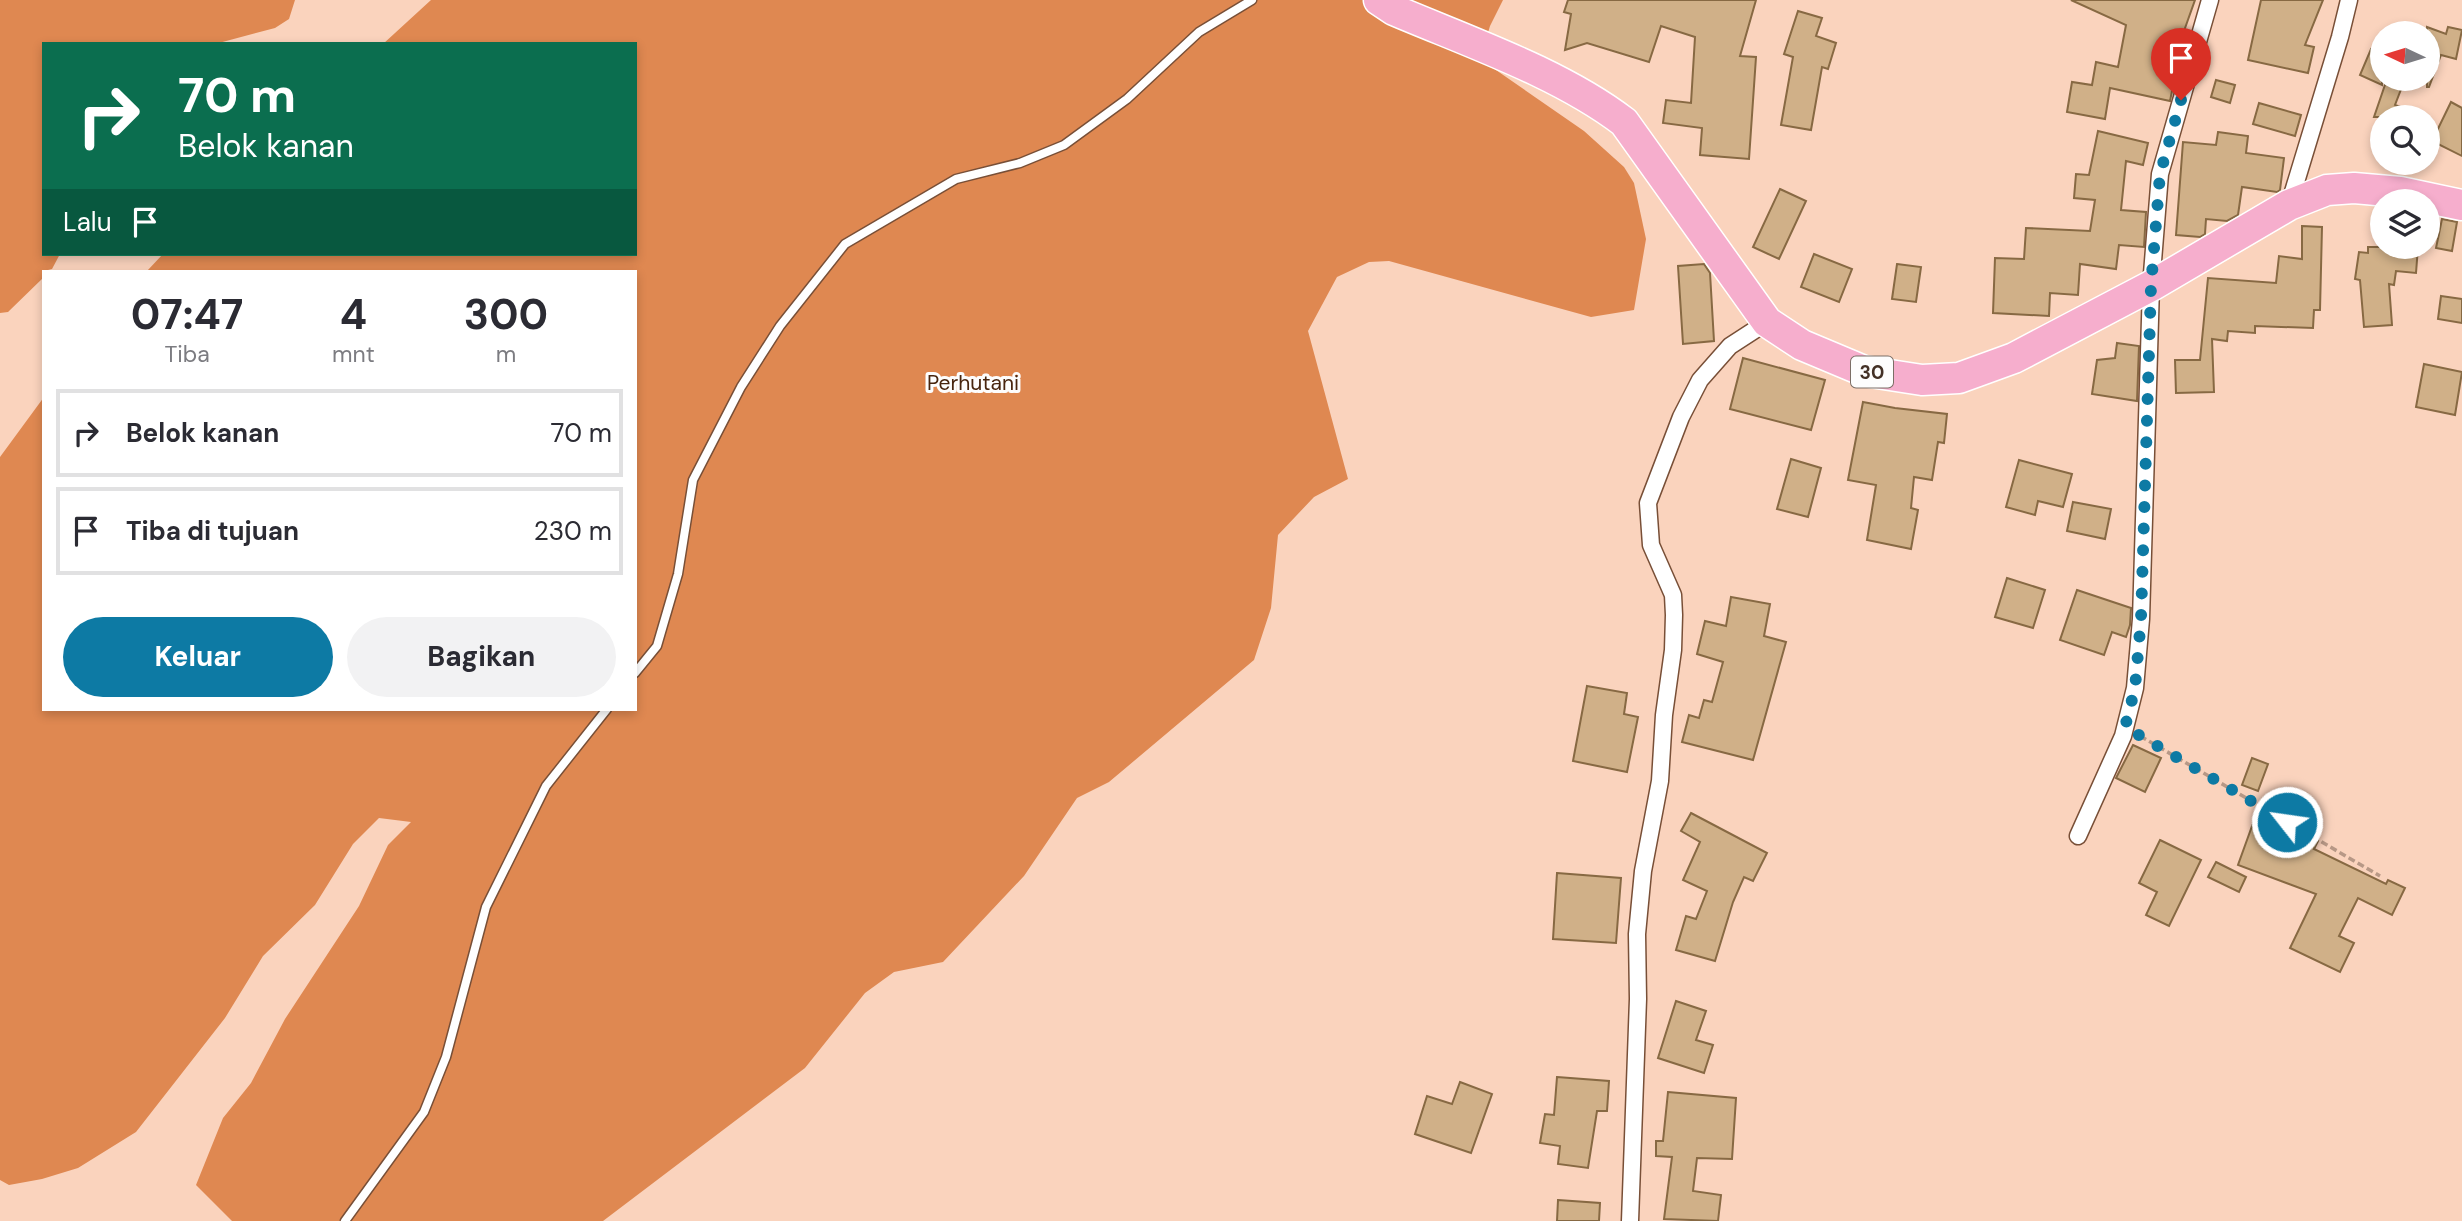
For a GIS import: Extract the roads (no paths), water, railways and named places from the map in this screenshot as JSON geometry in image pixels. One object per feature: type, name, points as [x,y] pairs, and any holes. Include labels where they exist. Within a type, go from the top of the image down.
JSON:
[{"type":"highway","name":"30","points":[[1379,0],[1394,10],[1556,80],[1600,104],[1624,122],[1767,322],[1802,345],[1864,371],[1922,380],[1959,378],[2014,358],[2151,286],[2289,205],[2327,190],[2354,188],[2400,192],[2462,205]]},
{"type":"street","points":[[2078,836],[2125,727],[2135,688],[2141,619],[2151,286],[2160,174],[2210,0]]},
{"type":"street","points":[[2289,205],[2349,0]]},
{"type":"street","points":[[1630,1221],[1638,999],[1637,934],[1643,871],[1660,780],[1674,615],[1673,595],[1651,545],[1648,503],[1681,417],[1700,380],[1730,346],[1767,322]]},
{"type":"lane","points":[[637,671],[657,646],[678,574],[693,480],[741,387],[780,326],[845,244],[956,178],[1020,163],[1064,145],[1127,99],[1199,32],[1252,0]]},
{"type":"lane","points":[[345,1221],[424,1112],[446,1057],[486,907],[546,786],[605,711]]},
{"type":"park label","name":"Perhutani","points":[[973,383]]}]
